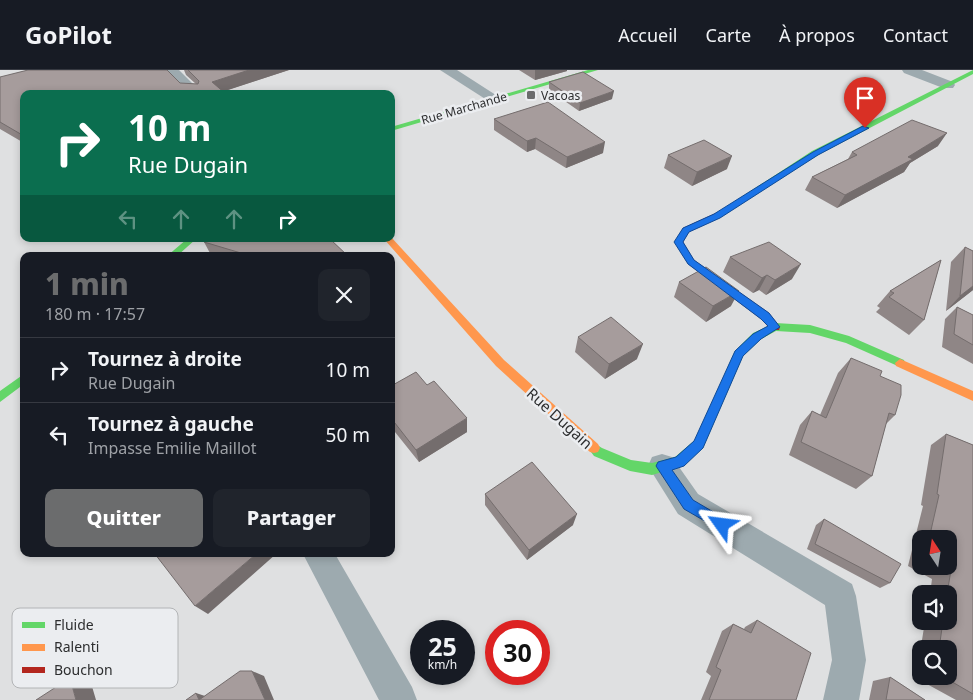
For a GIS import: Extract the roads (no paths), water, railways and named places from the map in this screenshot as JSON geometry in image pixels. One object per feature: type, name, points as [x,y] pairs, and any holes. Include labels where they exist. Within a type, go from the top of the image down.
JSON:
[{"type":"street","points":[[171,70],[192,90]]},
{"type":"street","points":[[447,70],[495,100]]},
{"type":"street","name":"Rue Marchande","points":[[395,128],[595,70]]},
{"type":"street","points":[[909,70],[948,85]]},
{"type":"street","points":[[973,72],[815,153],[717,216],[686,230],[679,242],[691,262],[765,316],[775,327],[810,330],[849,340],[973,396]]},
{"type":"street","points":[[176,252],[188,242]]},
{"type":"street","name":"Rue Dugain","points":[[391,242],[500,363],[598,452],[630,464],[652,469],[679,462],[699,444],[738,354],[757,336],[775,327]]},
{"type":"street","points":[[0,397],[20,381]]},
{"type":"street","points":[[662,466],[688,504],[840,596],[849,660],[841,700]]},
{"type":"street","points":[[320,557],[399,700]]},
{"type":"place","name":"Vacoas","points":[[531,95]]}]
